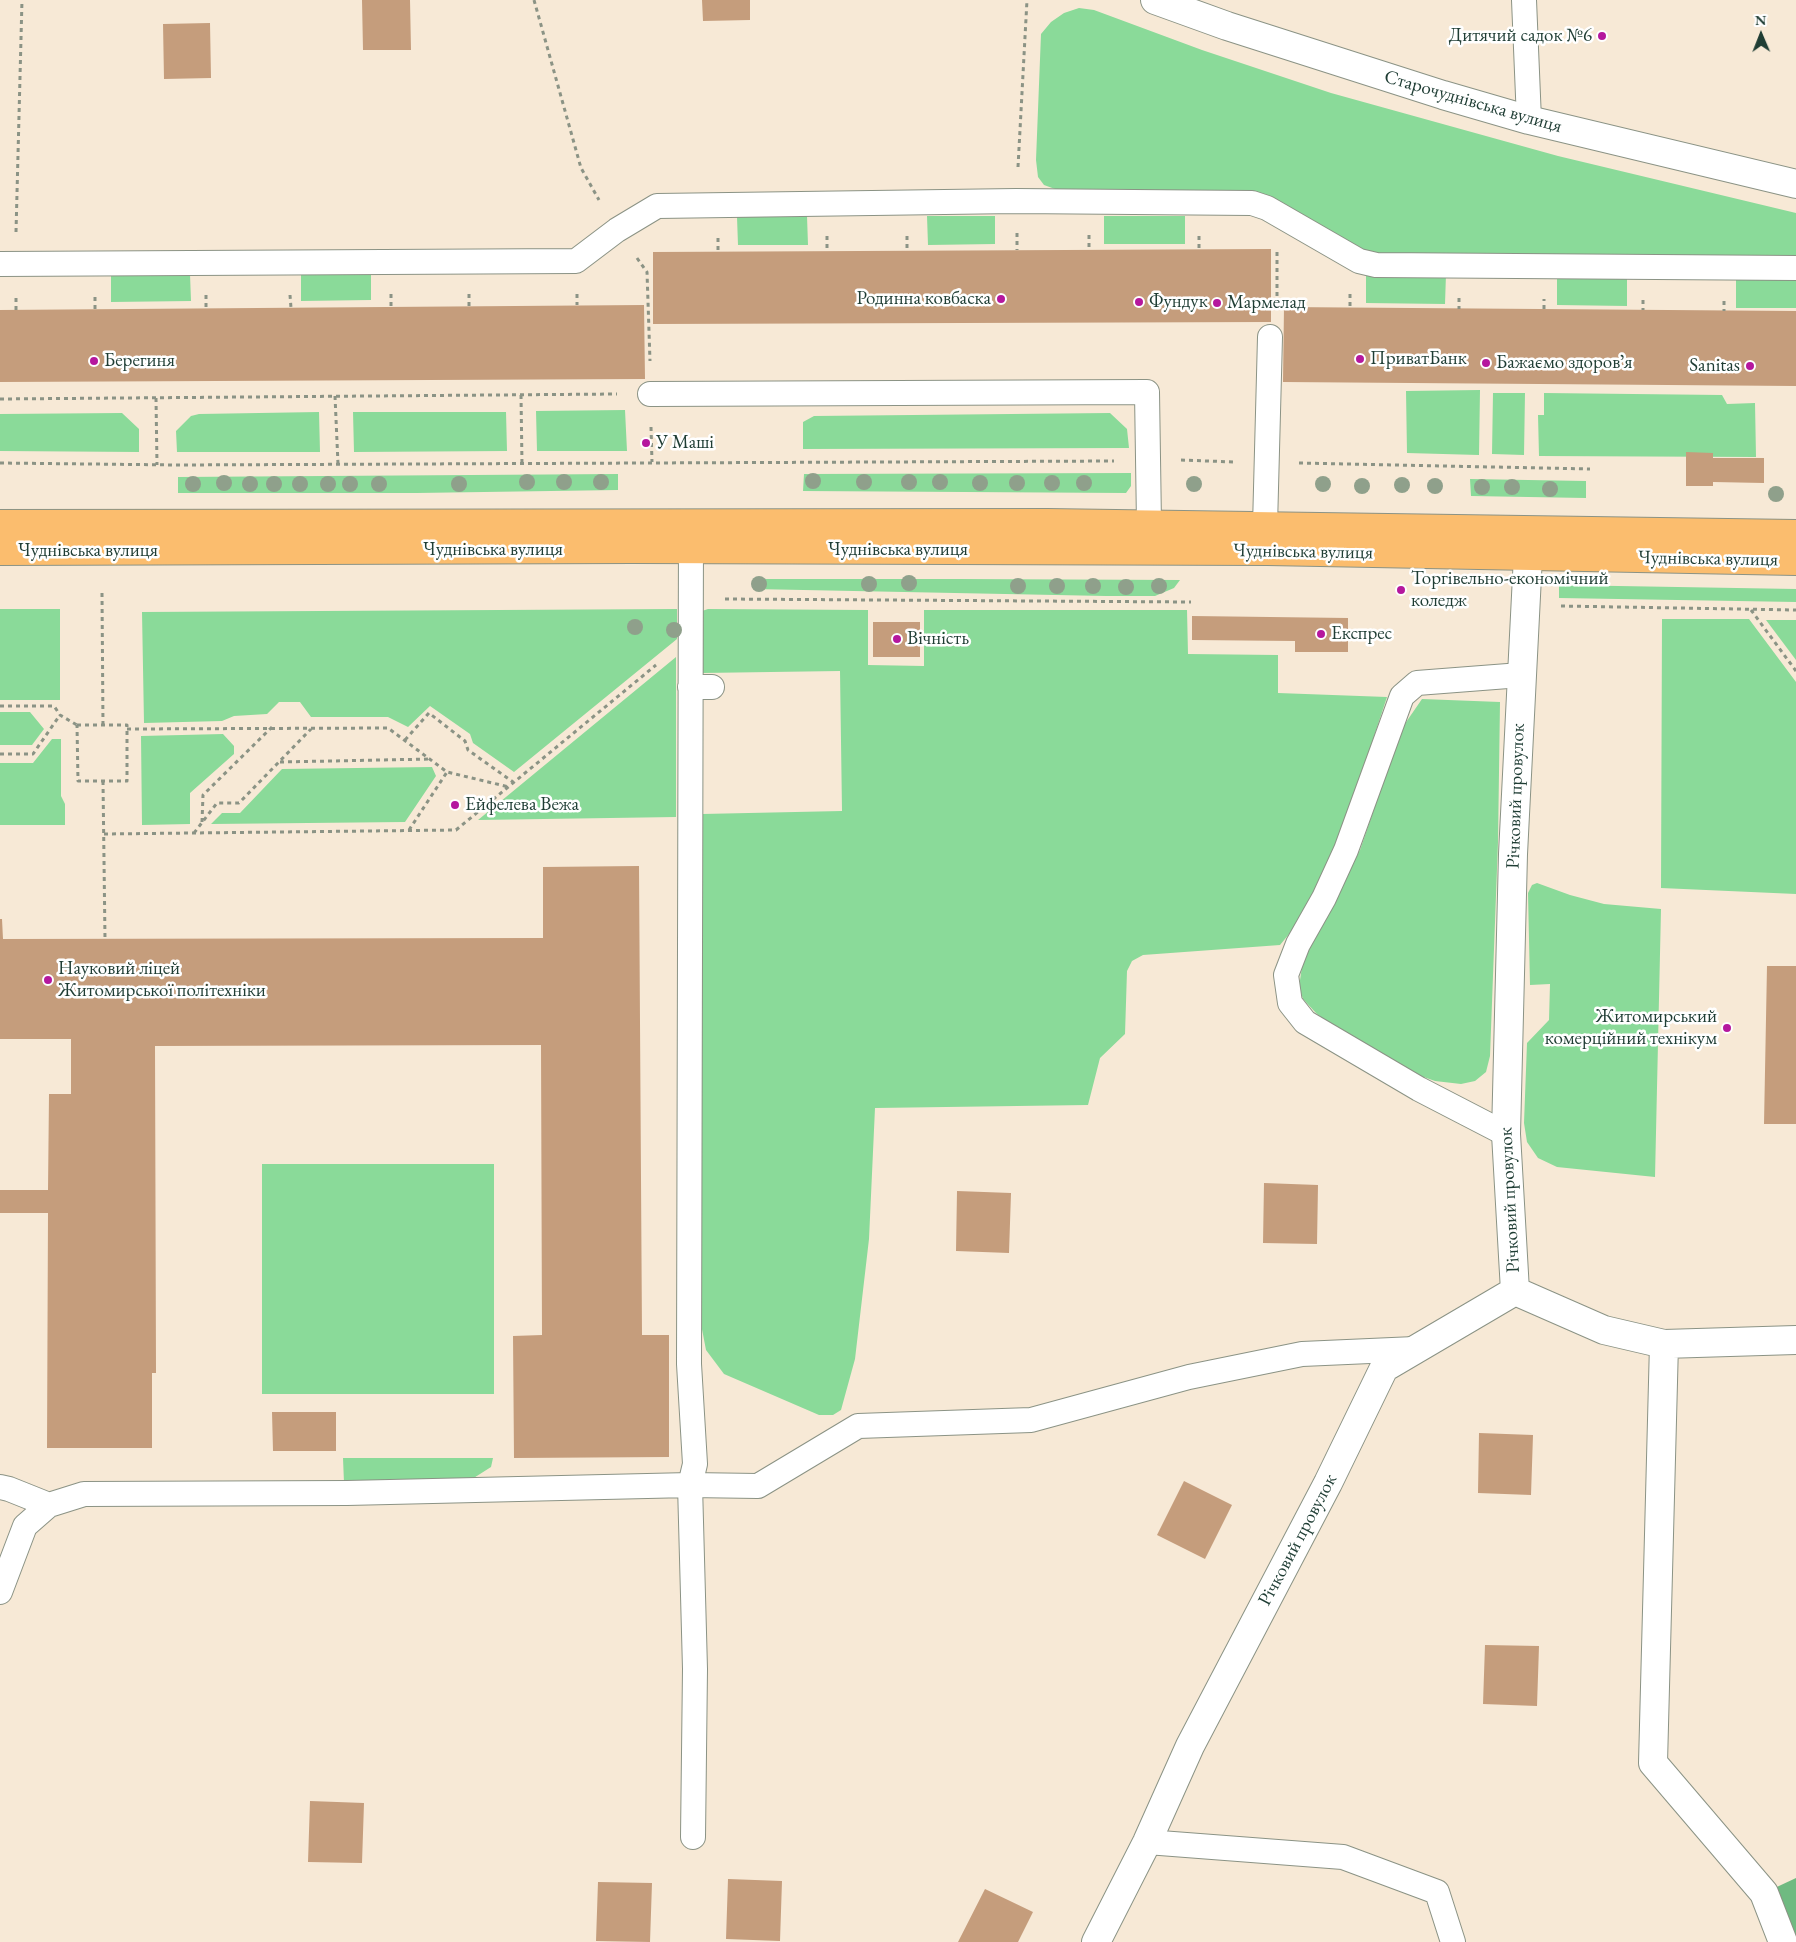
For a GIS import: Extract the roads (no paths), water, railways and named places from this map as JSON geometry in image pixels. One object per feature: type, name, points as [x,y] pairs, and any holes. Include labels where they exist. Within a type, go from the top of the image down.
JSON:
[{"type":"main road","name":"Чуднівська вулиця","points":[[0,524],[690,522],[1149,524],[1796,534]]},
{"type":"main road","name":"Чуднівська вулиця","points":[[0,551],[1267,551],[1796,561]]},
{"type":"street","name":"Старочуднівська вулиця","points":[[1155,0],[1331,60],[1529,120],[1796,184]]},
{"type":"street","name":"Річковий провулок","points":[[1096,1942],[1147,1842],[1190,1746],[1328,1483],[1384,1368],[1515,1290],[1506,1134],[1513,854],[1528,556]]},
{"type":"street","points":[[1515,1290],[1604,1330],[1664,1344],[1796,1340]]},
{"type":"street","points":[[1664,1344],[1653,1763],[1764,1893],[1783,1942]]},
{"type":"lane","points":[[1524,0],[1529,120]]},
{"type":"lane","points":[[8,264],[576,261],[617,230],[657,206],[1016,201],[1252,204],[1277,213],[1359,261],[1376,265],[1796,268]]},
{"type":"lane","points":[[1265,526],[1270,337]]},
{"type":"lane","points":[[650,394],[1146,392],[1149,524]]},
{"type":"lane","points":[[690,522],[690,637],[701,687],[689,1364],[695,1464],[690,1485],[695,1669],[693,1837]]},
{"type":"lane","points":[[1506,1134],[1418,1089],[1305,1022],[1290,1004],[1286,975],[1298,944],[1324,898],[1346,850],[1402,696],[1417,683],[1521,675]]},
{"type":"lane","points":[[0,1592],[25,1526],[49,1505],[84,1494],[347,1492],[690,1485],[758,1486],[858,1426],[1031,1420],[1189,1377],[1302,1354],[1415,1349]]},
{"type":"lane","points":[[0,1488],[9,1489],[49,1505]]},
{"type":"lane","points":[[1147,1842],[1343,1857],[1436,1892],[1453,1942]]},
{"type":"place","name":"Дитячий садок №6","points":[[1602,36]]},
{"type":"place","name":"Родинна ковбаска","points":[[1001,299]]},
{"type":"place","name":"Фундук","points":[[1139,302]]},
{"type":"place","name":"Мармелад","points":[[1217,303]]},
{"type":"place","name":"ПриватБанк","points":[[1360,359]]},
{"type":"place","name":"Берегиня","points":[[94,361]]},
{"type":"place","name":"Бажаємо здоровʼя","points":[[1486,363]]},
{"type":"place","name":"Sanitas","points":[[1750,366]]},
{"type":"place","name":"У Маші","points":[[646,443]]},
{"type":"place","name":"Торгівельно-економічний коледж","points":[[1401,590]]},
{"type":"place","name":"Експрес","points":[[1321,634]]},
{"type":"place","name":"Вічність","points":[[897,639]]},
{"type":"place","name":"Ейфелева Вежа","points":[[455,805]]},
{"type":"place","name":"Науковий ліцей Житомирської політехніки","points":[[48,980]]},
{"type":"place","name":"Житомирський комерційний технікум","points":[[1727,1028]]}]
